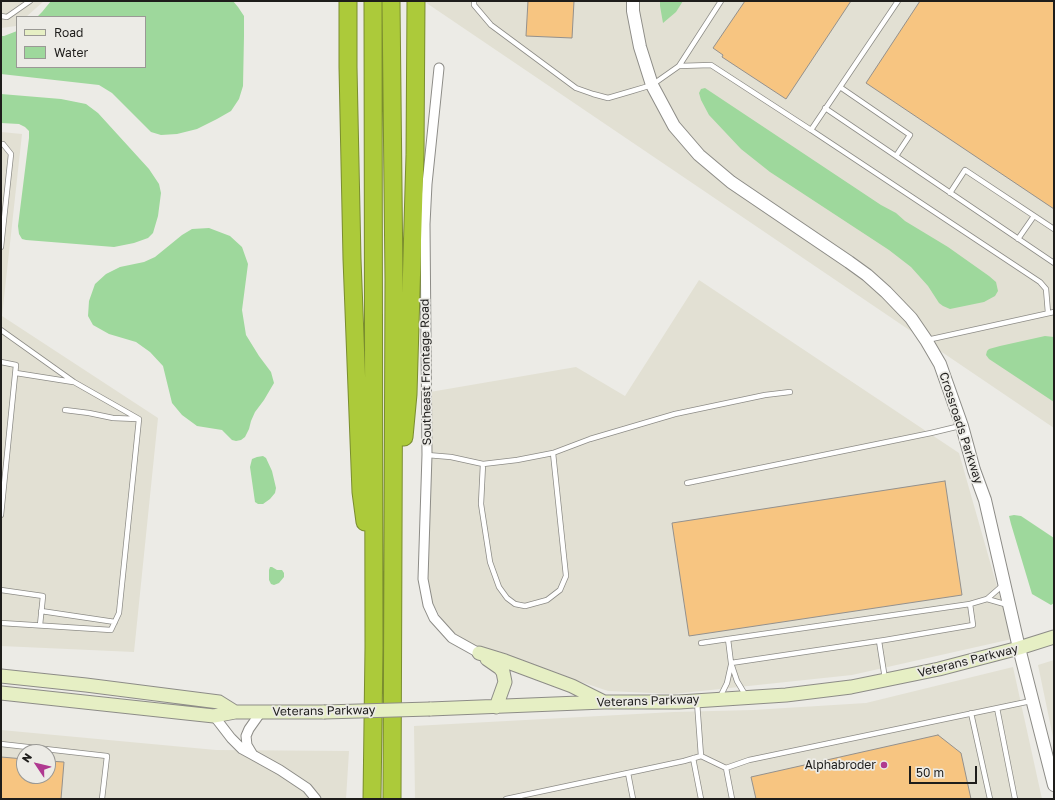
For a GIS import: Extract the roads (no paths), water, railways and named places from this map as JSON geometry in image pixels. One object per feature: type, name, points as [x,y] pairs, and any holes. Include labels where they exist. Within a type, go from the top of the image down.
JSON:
[{"type":"highway","points":[[348,1],[352,259],[361,492],[374,585]]},
{"type":"highway","points":[[372,799],[374,585],[373,1]]},
{"type":"highway","points":[[391,1],[394,280],[392,799]]},
{"type":"highway","points":[[394,583],[408,394],[415,155],[416,1]]},
{"type":"main road","name":"Veterans Parkway","points":[[1,693],[214,716],[235,712],[324,712],[604,702],[679,702],[786,695],[851,687],[939,669],[1019,648],[1054,637]]},
{"type":"main road","points":[[479,653],[572,686],[604,702]]},
{"type":"main road","points":[[479,653],[500,668],[503,672],[505,682],[496,707]]},
{"type":"main road","points":[[1,676],[219,702],[235,712]]},
{"type":"street","name":"Crossroads Parkway","points":[[633,1],[633,11],[640,47],[652,85],[674,126],[699,155],[731,182],[867,275],[911,318],[940,364],[962,426],[974,470],[985,500],[1019,648],[1054,785]]},
{"type":"street","name":"Southeast Frontage Road","points":[[439,68],[427,184],[425,224],[427,455],[423,579],[428,605],[434,618],[452,638],[479,653]]},
{"type":"street","points":[[252,755],[247,745],[246,736],[249,729],[262,712]]},
{"type":"street","points":[[214,716],[231,738],[242,749],[280,770],[307,788],[316,799]]},
{"type":"lane","points":[[1,16],[7,17],[30,1]]},
{"type":"lane","points":[[474,1],[474,5],[491,25],[576,88],[608,98],[652,85],[679,66],[721,1]]},
{"type":"lane","points":[[811,130],[898,1]]},
{"type":"lane","points":[[679,66],[711,65],[1040,282],[1046,290],[1048,313]]},
{"type":"lane","points":[[840,87],[910,134],[896,156]]},
{"type":"lane","points":[[825,108],[1054,263]]},
{"type":"lane","points":[[1,144],[3,144],[12,154],[1,247]]},
{"type":"lane","points":[[950,193],[965,170],[1054,229]]},
{"type":"lane","points":[[1018,239],[1034,216]]},
{"type":"lane","points":[[926,340],[1054,312]]},
{"type":"lane","points":[[1,330],[74,382],[139,419]]},
{"type":"lane","points":[[1,362],[16,365],[1,515]]},
{"type":"lane","points":[[16,373],[74,382]]},
{"type":"lane","points":[[427,455],[451,457],[483,464],[517,460],[553,453],[590,439],[675,414],[765,395],[790,392]]},
{"type":"lane","points":[[65,410],[113,418],[139,419]]},
{"type":"lane","points":[[1,623],[111,630],[119,613],[139,419]]},
{"type":"lane","points":[[687,483],[962,426]]},
{"type":"lane","points":[[483,464],[481,504],[490,562],[499,587],[507,598],[515,604],[525,606],[547,600],[560,590],[566,576],[553,453]]},
{"type":"lane","points":[[701,643],[970,604],[987,599],[1004,584]]},
{"type":"lane","points":[[1,590],[43,596],[40,625]]},
{"type":"lane","points":[[987,599],[1010,606]]},
{"type":"lane","points":[[731,663],[879,641],[973,625],[970,604]]},
{"type":"lane","points":[[42,611],[115,622]]},
{"type":"lane","points":[[728,639],[731,663],[737,681],[747,697]]},
{"type":"lane","points":[[879,641],[885,680]]},
{"type":"lane","points":[[719,699],[727,683],[731,663]]},
{"type":"lane","points":[[697,700],[701,756]]},
{"type":"lane","points":[[506,799],[701,756],[726,768],[757,758],[1033,700]]},
{"type":"lane","points":[[997,708],[1015,799]]},
{"type":"lane","points":[[971,713],[990,799]]},
{"type":"lane","points":[[1,744],[106,756],[102,799]]},
{"type":"lane","points":[[693,758],[701,799]]},
{"type":"lane","points":[[726,768],[732,799]]},
{"type":"lane","points":[[628,773],[633,799]]},
{"type":"water","points":[[51,1],[233,1],[244,16],[243,86],[239,99],[231,111],[197,129],[177,134],[161,135],[151,132],[112,93],[99,85],[1,74],[1,36],[16,31],[16,68],[146,68],[146,16],[38,16]]},
{"type":"water","points":[[660,1],[683,1],[676,12],[663,23]]},
{"type":"water","points":[[705,88],[881,205],[896,213],[905,221],[948,247],[989,276],[996,282],[998,291],[995,296],[984,302],[950,309],[943,306],[911,267],[889,250],[770,172],[741,149],[709,115],[699,93],[701,89]]},
{"type":"water","points":[[1,94],[61,99],[86,104],[98,113],[149,169],[159,184],[161,193],[158,216],[153,233],[148,238],[134,243],[114,247],[22,239],[19,234],[18,226],[29,131],[19,124],[1,123]]},
{"type":"water","points":[[209,228],[230,236],[242,247],[248,264],[242,310],[246,335],[271,372],[274,383],[255,412],[245,437],[236,441],[232,440],[222,430],[197,426],[182,415],[172,403],[163,366],[150,352],[136,342],[109,334],[93,325],[88,316],[89,301],[95,284],[106,274],[120,267],[144,262],[155,257],[182,235],[192,229]]},
{"type":"water","points":[[1045,336],[1054,337],[1054,402],[989,359],[986,355],[989,349]]},
{"type":"water","points":[[263,456],[266,458],[272,471],[276,488],[275,493],[270,499],[263,504],[258,504],[255,502],[250,467],[252,459]]},
{"type":"water","points":[[1009,516],[1021,516],[1054,538],[1054,603],[1051,605],[1032,594]]},
{"type":"water","points":[[270,567],[277,570],[282,570],[284,573],[284,577],[279,583],[274,585],[271,584],[269,580]]},
{"type":"place","name":"Alphabroder","points":[[884,765]]}]
